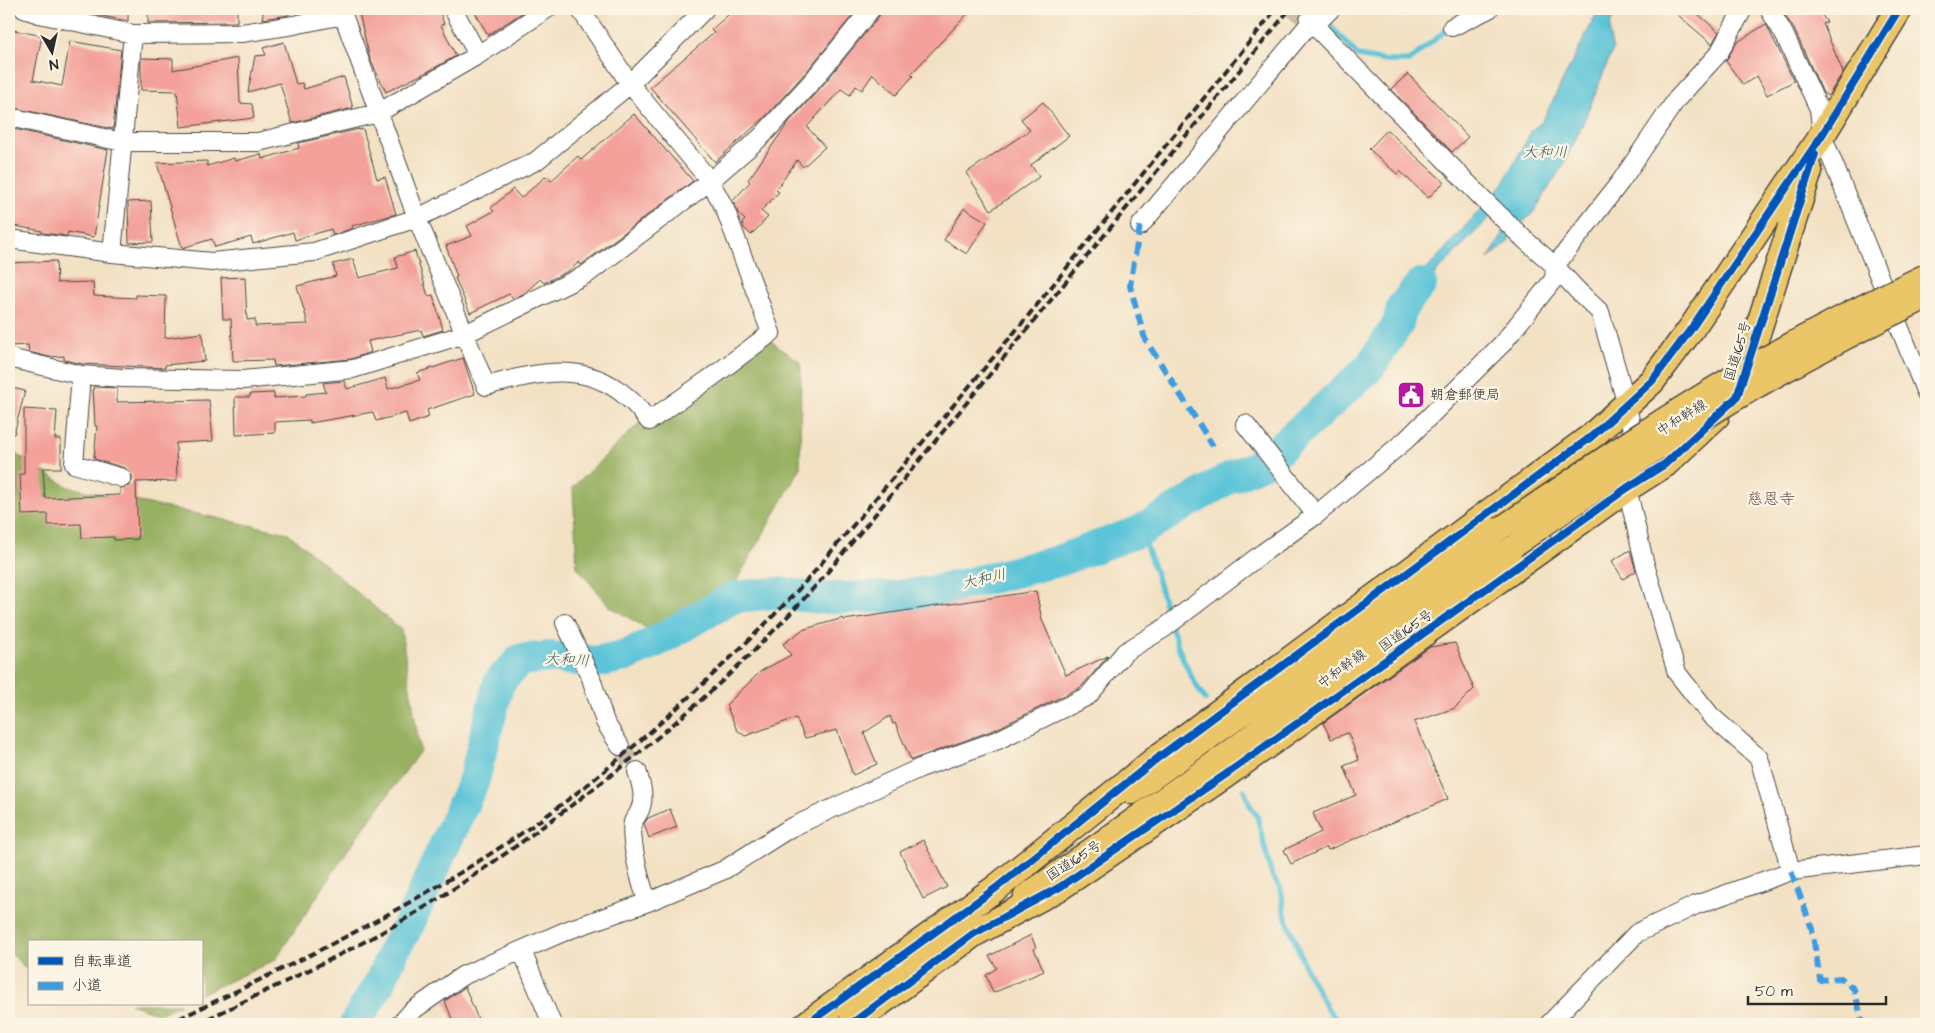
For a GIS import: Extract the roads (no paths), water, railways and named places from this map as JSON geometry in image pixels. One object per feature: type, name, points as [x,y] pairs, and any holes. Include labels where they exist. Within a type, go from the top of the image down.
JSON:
[{"type":"highway","name":"国道165号","points":[[807,1024],[996,888],[1159,757],[1591,437],[1627,405],[1652,380],[1691,329],[1822,135],[1899,9]]},
{"type":"highway","name":"国道165号","points":[[851,1024],[974,934],[1060,886],[1217,781],[1628,483],[1665,464],[1737,397],[1801,192],[1822,135]]},
{"type":"main road","name":"中和幹線","points":[[974,934],[1508,537],[1600,460],[1729,379],[1851,311],[1926,275]]},
{"type":"main road","name":"中和幹線","points":[[996,888],[1375,620],[1730,402],[1856,331],[1926,298]]},
{"type":"street","points":[[24,9],[39,14],[133,34],[242,33],[294,25],[342,12],[417,218],[486,386],[542,372],[567,371],[602,380],[628,397],[649,420],[712,377],[771,333],[725,209],[710,180],[630,84],[580,9]]},
{"type":"street","points":[[453,9],[478,55]]},
{"type":"street","points":[[9,117],[122,142],[258,142],[378,113],[478,55],[547,9]]},
{"type":"street","points":[[9,239],[112,253],[212,262],[314,252],[417,218],[536,161],[630,84],[705,9]]},
{"type":"street","points":[[9,358],[81,375],[123,378],[243,380],[353,369],[465,334],[587,274],[710,180],[761,137],[815,78],[871,9]]},
{"type":"street","points":[[1140,226],[1312,23],[1331,9]]},
{"type":"street","points":[[1452,27],[1489,9]]},
{"type":"street","points":[[400,1024],[412,1011],[462,976],[591,921],[648,902],[724,870],[790,828],[920,768],[998,740],[1088,696],[1125,652],[1170,624],[1316,515],[1407,439],[1502,344],[1554,279],[1555,266],[1621,181],[1676,100],[1719,53],[1743,9]]},
{"type":"street","points":[[1769,9],[1784,34],[1819,109],[1822,135],[1926,393]]},
{"type":"street","points":[[1312,23],[1484,200],[1555,266],[1600,312],[1627,405],[1632,431]]},
{"type":"street","points":[[112,253],[133,34]]},
{"type":"street","points":[[1882,286],[1926,266]]},
{"type":"street","points":[[1737,397],[1775,384],[1897,318],[1926,306]]},
{"type":"street","points":[[81,375],[74,464],[122,478]]},
{"type":"street","points":[[1245,424],[1316,515]]},
{"type":"street","points":[[1628,483],[1644,561],[1677,672],[1711,716],[1759,758],[1791,872]]},
{"type":"street","points":[[564,623],[591,678],[605,722],[620,746]]},
{"type":"street","points":[[637,771],[643,791],[640,810],[633,823],[635,849],[641,886],[648,902]]},
{"type":"street","points":[[1549,1024],[1637,933],[1696,905],[1791,872],[1926,855]]},
{"type":"street","points":[[522,951],[552,1024]]},
{"type":"water","name":"大和川","points":[[1599,9],[1618,9],[1612,19],[1610,28],[1613,49],[1582,126],[1565,162],[1533,213],[1511,233],[1507,243],[1488,259],[1502,236],[1509,215],[1498,209],[1429,280],[1430,287],[1398,321],[1394,305],[1503,184],[1532,130],[1542,122]]},
{"type":"waterway","points":[[1330,25],[1358,56],[1386,61],[1409,61],[1446,30]]},
{"type":"waterway","name":"大和川","points":[[355,1024],[380,982],[394,950],[409,924],[474,780],[499,682],[520,660],[550,657],[595,662],[626,656],[659,640],[734,597],[776,593],[820,598],[890,597],[941,590],[1055,562],[1140,531],[1227,479],[1266,461],[1369,368],[1398,324],[1402,307],[1421,284]]},
{"type":"waterway","points":[[1140,531],[1149,552],[1175,638],[1193,679],[1205,699]]},
{"type":"waterway","points":[[1244,790],[1257,816],[1272,876],[1281,889],[1284,912],[1306,969],[1327,1008],[1340,1024]]},
{"type":"tunnel","points":[[1293,9],[1309,20]]},
{"type":"tunnel","points":[[620,746],[637,771]]},
{"type":"railway","points":[[168,1024],[344,938],[472,866],[564,803],[636,744],[682,703],[761,628],[815,571],[1023,322],[1276,9]]},
{"type":"railway","points":[[197,1024],[371,938],[456,887],[591,791],[664,732],[734,670],[768,637],[831,568],[1290,9]]},
{"type":"place","name":"朝倉郵便局","points":[[1411,395]]},
{"type":"district","name":"慈恩寺","points":[[1771,499]]}]
